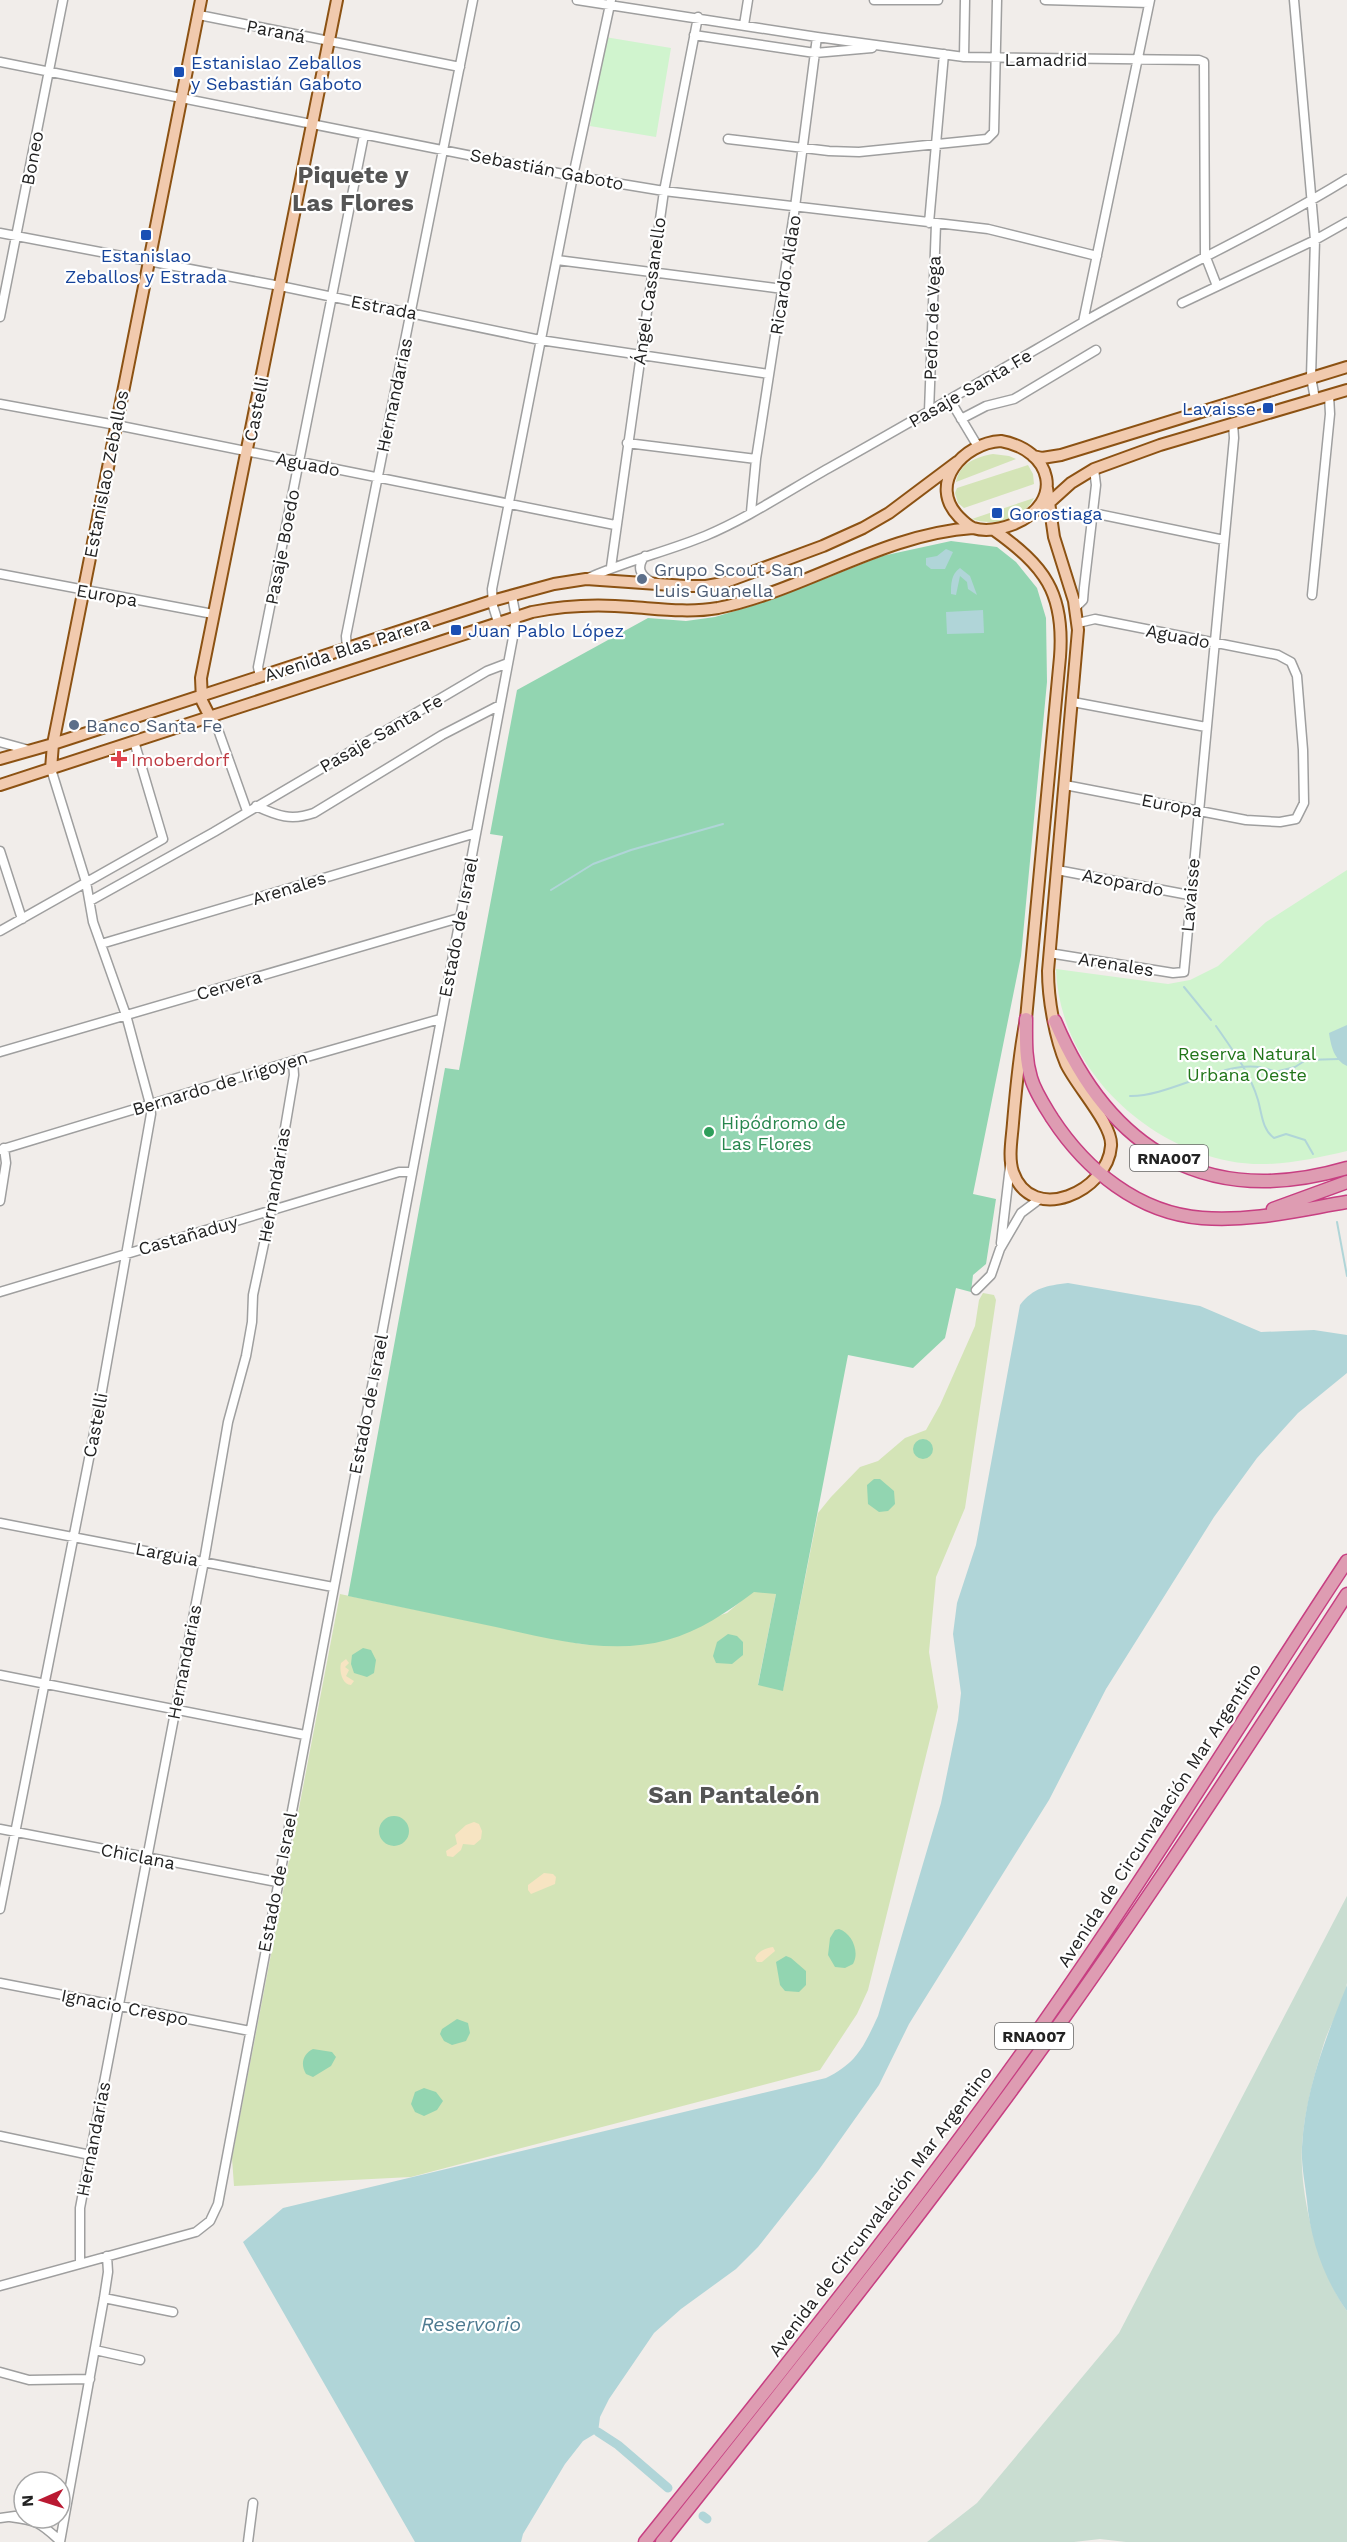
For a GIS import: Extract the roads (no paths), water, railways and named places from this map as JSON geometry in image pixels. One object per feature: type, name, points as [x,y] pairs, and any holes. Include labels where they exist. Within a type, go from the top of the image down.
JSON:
[{"type":"highway","name":"RNA007","points":[[1026,1019],[1027,1056],[1036,1090],[1060,1130],[1099,1173],[1128,1194],[1175,1213],[1201,1218],[1250,1217],[1347,1182]]},
{"type":"highway","name":"RNA007","points":[[1055,1021],[1080,1074],[1112,1117],[1137,1138],[1180,1164],[1207,1174],[1257,1181],[1303,1178],[1347,1168]]},
{"type":"highway","points":[[1250,1217],[1347,1202]]},
{"type":"highway","points":[[1263,1688],[1275,1660],[1347,1550]]},
{"type":"highway","name":"Avenida de Circunvalación Mar Argentino","points":[[645,2542],[877,2248],[1037,2032],[1174,1830],[1263,1688],[1347,1562]]},
{"type":"highway","name":"RNA007","points":[[665,2538],[897,2244],[999,2109],[1186,1841],[1347,1594]]},
{"type":"main road","name":"Estanislao Zeballos","points":[[51,769],[53,744],[201,0]]},
{"type":"main road","name":"Castelli","points":[[210,717],[201,694],[201,678],[338,0]]},
{"type":"main road","points":[[1347,367],[1061,455],[1042,458],[1033,456],[1013,443],[989,442],[977,445],[957,462],[949,481],[950,505],[964,522],[973,528],[994,530],[1020,522],[1050,502],[1071,483],[1094,469],[1160,445],[1347,390]]},
{"type":"main road","points":[[994,530],[1032,559],[1046,579],[1058,607],[1061,640],[1011,1157],[1018,1182],[1032,1194],[1041,1198],[1059,1200],[1073,1195],[1087,1185],[1099,1173],[1111,1151],[1110,1134],[1065,1061],[1048,992],[1049,953],[1073,702],[1078,623],[1076,607],[1054,537],[1044,473],[1033,456]]},
{"type":"main road","name":"Avenida Blas Parera","points":[[0,759],[53,744],[492,601],[554,584],[586,579],[706,586],[723,583],[823,546],[889,513],[957,462]]},
{"type":"main road","points":[[1038,509],[1047,489]]},
{"type":"main road","name":"Avenida Blas Parera","points":[[0,785],[516,617],[575,605],[671,610],[716,608],[757,597],[928,533],[973,528]]},
{"type":"main road","points":[[1050,761],[1067,763]]},
{"type":"street","name":"Boneo","points":[[0,316],[63,0]]},
{"type":"street","name":"Hernandarias","points":[[347,649],[346,636],[376,478],[473,0]]},
{"type":"street","name":"Lamadrid","points":[[578,0],[611,2],[817,37],[964,57],[1199,60],[1204,63],[1205,255]]},
{"type":"street","points":[[744,25],[748,0]]},
{"type":"street","points":[[874,0],[938,0]]},
{"type":"street","points":[[964,57],[965,0]]},
{"type":"street","points":[[728,139],[859,152],[987,139],[994,132],[997,0]]},
{"type":"street","points":[[1045,0],[1149,2],[1083,322]]},
{"type":"street","points":[[1294,0],[1315,240],[1311,377],[1315,399]]},
{"type":"street","points":[[498,622],[492,601],[492,589],[573,176],[611,2]]},
{"type":"street","name":"Paraná","points":[[199,15],[460,67]]},
{"type":"street","name":"Ángel Cassanello","points":[[611,567],[615,525],[664,191],[698,17]]},
{"type":"street","name":"Lamadrid","points":[[694,34],[815,53],[887,47]]},
{"type":"street","name":"Ricardo Aldao","points":[[751,512],[756,459],[795,207],[817,37]]},
{"type":"street","name":"Pedro de Vega","points":[[929,412],[932,223],[944,54]]},
{"type":"street","name":"Sebastián Gaboto","points":[[0,62],[573,176],[664,191],[988,229],[1097,256]]},
{"type":"street","name":"Pasaje Boedo","points":[[260,677],[258,667],[364,135]]},
{"type":"street","name":"Pasaje Santa Fe","points":[[586,579],[611,567],[706,536],[929,412],[1083,322],[1205,255],[1312,201],[1347,179]]},
{"type":"street","points":[[1182,303],[1315,240],[1347,222]]},
{"type":"street","name":"Estrada","points":[[0,233],[280,286],[540,340],[769,374]]},
{"type":"street","points":[[1205,255],[1217,286]]},
{"type":"street","points":[[557,260],[783,289]]},
{"type":"street","points":[[961,419],[986,405],[1014,399],[1096,350]]},
{"type":"street","points":[[1312,595],[1330,414],[1329,395]]},
{"type":"street","name":"Pedro de Vega","points":[[950,400],[977,445]]},
{"type":"street","name":"Aguado","points":[[0,404],[615,525]]},
{"type":"street","name":"Lavaisse","points":[[1184,972],[1189,895],[1234,438],[1233,423]]},
{"type":"street","points":[[627,443],[756,459]]},
{"type":"street","points":[[1076,607],[1083,600],[1096,485],[1094,469]]},
{"type":"street","points":[[1093,513],[1224,540]]},
{"type":"street","points":[[645,556],[639,569],[643,576],[652,582]]},
{"type":"street","name":"Europa","points":[[0,574],[213,614]]},
{"type":"street","name":"Estado de Israel","points":[[108,2256],[196,2232],[210,2221],[215,2212],[508,663],[516,617],[512,596]]},
{"type":"street","name":"Aguado","points":[[1078,623],[1095,620],[1278,655],[1290,662],[1297,676],[1303,750],[1304,803],[1296,819],[1280,822]]},
{"type":"street","name":"Pasaje Santa Fe","points":[[90,901],[487,671],[508,663]]},
{"type":"street","points":[[1073,702],[1206,727]]},
{"type":"street","name":"Pasaje Santa Fe","points":[[256,806],[282,818],[302,817],[314,813],[442,735],[500,705]]},
{"type":"street","name":"Castelli","points":[[210,717],[216,724],[247,811]]},
{"type":"street","points":[[0,931],[163,839],[134,741]]},
{"type":"street","points":[[0,742],[29,750]]},
{"type":"street","name":"Estanislao Zeballos","points":[[51,769],[86,882],[93,922],[101,944]]},
{"type":"street","name":"Europa","points":[[1065,785],[1246,820],[1280,822]]},
{"type":"street","name":"Arenales","points":[[101,944],[476,833]]},
{"type":"street","points":[[0,851],[22,919]]},
{"type":"street","name":"Azopardo","points":[[1057,870],[1189,895]]},
{"type":"street","name":"Cervera","points":[[0,1052],[459,918]]},
{"type":"street","name":"Castelli","points":[[0,1910],[74,1536],[148,1137],[150,1104],[126,1015],[101,944]]},
{"type":"street","name":"Arenales","points":[[1049,953],[1173,973],[1184,972]]},
{"type":"street","name":"Bernardo de Irigoyen","points":[[2,1149],[292,1061],[440,1019]]},
{"type":"street","name":"Hernandarias","points":[[80,2263],[78,2224],[90,2155],[204,1561],[228,1422],[246,1356],[254,1295],[294,1075],[292,1061]]},
{"type":"street","points":[[0,1201],[6,1163],[2,1149]]},
{"type":"street","points":[[1000,1249],[1011,1157]]},
{"type":"street","name":"Castañaduy","points":[[0,1292],[399,1172],[411,1172]]},
{"type":"street","points":[[976,1290],[991,1275],[1000,1249],[1021,1213],[1041,1198]]},
{"type":"street","name":"Larguia","points":[[0,1523],[333,1587]]},
{"type":"street","points":[[0,1675],[305,1735]]},
{"type":"street","name":"Chiclana","points":[[0,1829],[147,1859],[277,1882]]},
{"type":"street","name":"Ignacio Crespo","points":[[0,1983],[250,2031]]},
{"type":"street","points":[[0,2136],[90,2155]]},
{"type":"street","points":[[0,2286],[108,2256],[108,2272],[90,2379],[71,2470]]},
{"type":"street","points":[[104,2298],[173,2312]]},
{"type":"street","points":[[95,2350],[140,2360]]},
{"type":"street","points":[[0,2372],[29,2379],[90,2379]]},
{"type":"street","points":[[248,2542],[253,2503]]},
{"type":"street","points":[[0,2518],[33,2520],[43,2525],[60,2542]]},
{"type":"water","points":[[946,549],[953,552],[945,569],[931,569],[926,565],[926,558],[937,556]]},
{"type":"water","points":[[960,568],[970,576],[977,595],[968,589],[967,582],[960,576],[956,595],[951,594],[953,576]]},
{"type":"water","points":[[983,610],[984,633],[947,634],[946,612]]},
{"type":"water","points":[[1347,1025],[1347,1066],[1336,1056],[1329,1033]]},
{"type":"water","name":"Reservorio","points":[[1068,1283],[1200,1306],[1261,1332],[1314,1330],[1347,1335],[1347,1373],[1298,1413],[1257,1458],[1214,1517],[1106,1689],[1049,1800],[909,2024],[879,2085],[818,2171],[758,2247],[736,2269],[681,2309],[654,2333],[609,2399],[600,2417],[598,2432],[583,2441],[565,2464],[523,2534],[521,2542],[415,2542],[243,2242],[283,2208],[826,2078],[852,2060],[864,2045],[878,2016],[941,1803],[958,1720],[961,1693],[953,1634],[957,1603],[976,1545],[1020,1305],[1030,1294],[1041,1288]]},
{"type":"water","points":[[1347,1985],[1347,2311],[1325,2273],[1315,2245],[1311,2230],[1302,2154],[1307,2105],[1312,2084],[1324,2044]]},
{"type":"waterway","points":[[551,890],[593,864],[631,850],[723,824]]},
{"type":"waterway","points":[[1184,987],[1211,1020]]},
{"type":"waterway","points":[[1216,1026],[1250,1080],[1265,1126],[1270,1134],[1274,1138],[1286,1134],[1305,1140],[1313,1154]]},
{"type":"waterway","points":[[1130,1096],[1166,1090],[1204,1076],[1242,1067],[1259,1067],[1275,1072],[1295,1067],[1306,1060],[1339,1059]]},
{"type":"waterway","points":[[1337,1222],[1347,1276]]},
{"type":"waterway","points":[[598,2432],[618,2445],[668,2488]]},
{"type":"waterway","points":[[703,2516],[707,2519]]},
{"type":"place","name":"Estanislao Zeballos y Sebastián Gaboto","points":[[179,72]]},
{"type":"place","name":"Estanislao Zeballos y Estrada","points":[[146,235]]},
{"type":"place","name":"Lavaisse","points":[[1268,408]]},
{"type":"place","name":"Gorostiaga","points":[[997,513]]},
{"type":"place","name":"Grupo Scout San Luis Guanella","points":[[642,579]]},
{"type":"place","name":"Juan Pablo López","points":[[456,630]]},
{"type":"place","name":"Banco Santa Fe","points":[[74,725]]},
{"type":"place","name":"Imoberdorf","points":[[119,759]]},
{"type":"place","name":"Hipódromo de Las Flores","points":[[709,1132]]},
{"type":"district","name":"Piquete y Las Flores","points":[[353,189]]},
{"type":"district","name":"San Pantaleón","points":[[734,1795]]},
{"type":"park label","name":"Reserva Natural Urbana Oeste","points":[[1247,1063]]}]
